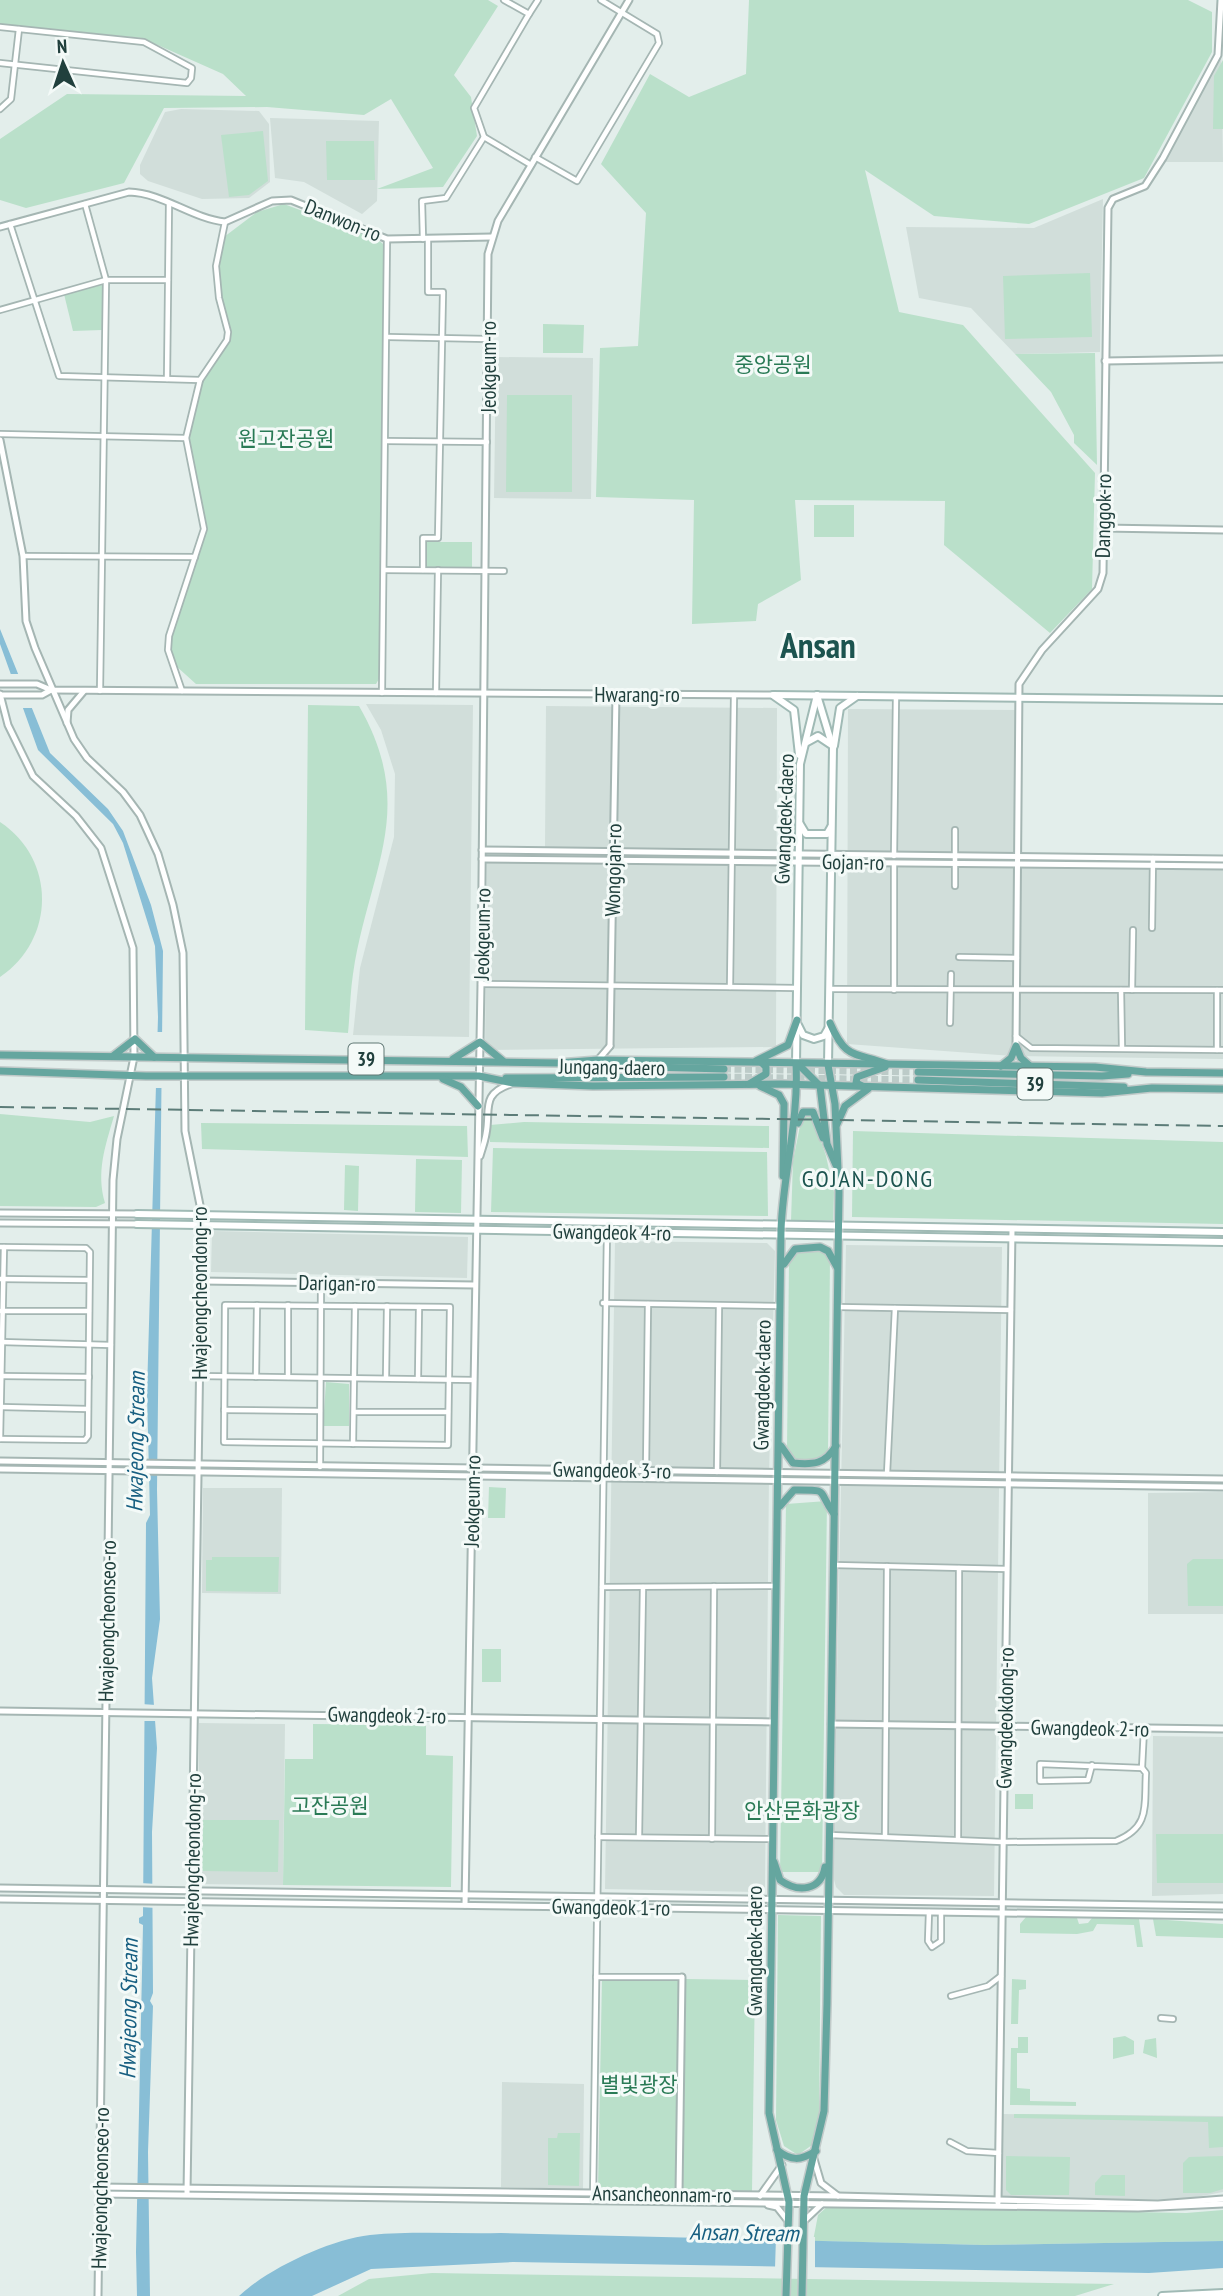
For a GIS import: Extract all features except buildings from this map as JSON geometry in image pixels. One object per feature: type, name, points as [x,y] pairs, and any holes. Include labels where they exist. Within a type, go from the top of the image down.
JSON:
[{"type":"main road","name":"Hwarang-ro","points":[[773,695],[1223,700]]},
{"type":"main road","points":[[773,695],[793,710],[800,764]]},
{"type":"main road","points":[[817,695],[833,748]]},
{"type":"main road","name":"Gwangdeok-daero","points":[[786,2296],[789,2199],[769,2113],[781,1225],[784,1178],[794,1130],[797,1084],[800,764],[817,695]]},
{"type":"main road","points":[[803,2296],[804,2199],[824,2111],[830,1835],[838,1307],[838,1170],[828,1065],[833,748],[840,708],[858,696]]},
{"type":"main road","points":[[803,747],[810,738],[818,736],[833,748]]},
{"type":"main road","points":[[800,823],[806,834],[817,836],[827,834],[832,823]]},
{"type":"main road","points":[[797,1020],[803,1035],[814,1039],[824,1036],[830,1023]]},
{"type":"main road","points":[[757,1062],[788,1045],[797,1020]]},
{"type":"main road","points":[[830,1023],[839,1044],[847,1051],[858,1058],[891,1066]]},
{"type":"main road","points":[[111,1057],[135,1039],[149,1055]]},
{"type":"main road","points":[[450,1060],[480,1042],[503,1061]]},
{"type":"main road","points":[[1001,1066],[1011,1058],[1016,1046]]},
{"type":"main road","points":[[1016,1046],[1021,1058],[1030,1066]]},
{"type":"main road","name":"Jungang-daero","points":[[0,1055],[1030,1066],[1223,1073]]},
{"type":"main road","points":[[735,1086],[753,1083],[766,1074],[766,1067],[757,1062]]},
{"type":"main road","name":"39","points":[[498,1078],[724,1073],[558,1063]]},
{"type":"main road","points":[[796,1064],[804,1068],[820,1086],[827,1144]]},
{"type":"main road","points":[[870,1088],[856,1084],[856,1078],[891,1066]]},
{"type":"main road","name":"Jungang-daero","points":[[0,1071],[146,1076],[479,1076],[517,1083],[735,1086],[797,1084],[1102,1093],[1152,1088],[1223,1089]]},
{"type":"main road","name":"39","points":[[1146,1072],[1102,1076],[918,1076],[1152,1088]]},
{"type":"main road","points":[[443,1078],[461,1087],[478,1106]]},
{"type":"main road","points":[[760,1086],[779,1095],[784,1104],[784,1178]]},
{"type":"main road","points":[[836,1128],[845,1106],[870,1088]]},
{"type":"main road","points":[[794,1130],[801,1114],[811,1111],[838,1170]]},
{"type":"main road","name":"Gwangdeok 4-ro","points":[[137,1214],[1223,1232]]},
{"type":"main road","name":"Gwangdeok 4-ro","points":[[137,1224],[1223,1242]]},
{"type":"main road","points":[[782,1268],[795,1249],[820,1247],[828,1251],[838,1271]]},
{"type":"main road","points":[[779,1443],[788,1459],[797,1464],[823,1462],[836,1444]]},
{"type":"main road","points":[[778,1510],[789,1493],[817,1490],[827,1497],[834,1514]]},
{"type":"main road","points":[[771,1851],[780,1880],[792,1887],[809,1887],[820,1882],[829,1851]]},
{"type":"main road","points":[[776,2149],[787,2158],[815,2155]]},
{"type":"main road","points":[[1162,2296],[1223,2293]]},
{"type":"street","points":[[504,0],[529,14]]},
{"type":"street","points":[[531,165],[484,137],[474,108],[538,0]]},
{"type":"street","points":[[536,157],[577,181],[659,43],[657,34],[601,0]]},
{"type":"street","name":"Jeokgeum-ro","points":[[465,1905],[480,1060],[488,254],[498,221],[629,0]]},
{"type":"street","name":"Danggok-ro","points":[[1016,1046],[1019,684],[1030,666],[1098,589],[1103,573],[1108,208],[1113,199],[1145,186],[1163,158],[1218,55],[1222,0]]},
{"type":"street","points":[[0,27],[153,44],[192,68],[191,78],[187,83],[0,63]]},
{"type":"street","points":[[0,109],[11,99],[19,29]]},
{"type":"street","points":[[423,570],[423,538],[438,538],[443,292],[428,292],[422,201],[446,198],[484,137]]},
{"type":"street","points":[[0,227],[129,192],[150,194],[225,222],[216,266],[219,298],[228,332],[224,348],[200,380],[186,438],[204,529],[169,636],[168,650],[182,691]]},
{"type":"street","name":"Danwon-ro","points":[[225,222],[272,201],[291,200],[387,239],[492,237]]},
{"type":"street","points":[[167,379],[169,203]]},
{"type":"street","points":[[85,204],[106,280],[100,691]]},
{"type":"street","points":[[10,224],[59,376],[200,380]]},
{"type":"street","points":[[382,693],[387,239]]},
{"type":"street","points":[[0,310],[106,280],[168,280]]},
{"type":"street","points":[[388,337],[488,339]]},
{"type":"street","points":[[1105,360],[1223,359]]},
{"type":"street","points":[[0,434],[186,438]]},
{"type":"street","name":"Hwajeongcheondong-ro","points":[[0,440],[23,556],[26,621],[51,691],[67,725],[87,758],[123,792],[140,815],[158,853],[183,953],[186,1142],[202,1215],[187,2191]]},
{"type":"street","points":[[386,441],[487,442]]},
{"type":"street","points":[[1103,528],[1223,530]]},
{"type":"street","points":[[23,556],[195,557]]},
{"type":"street","points":[[384,570],[504,570]]},
{"type":"street","points":[[436,694],[438,570]]},
{"type":"street","name":"Hwarang-ro","points":[[3,684],[37,684],[51,691]]},
{"type":"street","name":"Hwarang-ro","points":[[0,695],[42,695],[51,691],[773,695]]},
{"type":"street","points":[[67,725],[68,710],[84,691]]},
{"type":"street","name":"Wongojan-ro","points":[[610,1046],[616,694]]},
{"type":"street","name":"Hwajeongcheonseo-ro","points":[[0,695],[8,725],[33,776],[89,830],[104,855],[133,948],[135,1057],[117,1139],[113,1214],[98,2296]]},
{"type":"street","points":[[730,987],[734,695]]},
{"type":"street","points":[[894,990],[896,696]]},
{"type":"street","points":[[955,830],[955,886]]},
{"type":"street","name":"Gojan-ro","points":[[482,850],[732,854],[832,859],[955,856],[1223,859]]},
{"type":"street","name":"Gojan-ro","points":[[482,859],[732,861],[799,858]]},
{"type":"street","points":[[1152,928],[1153,858]]},
{"type":"street","name":"Gojan-ro","points":[[894,859],[955,864],[1223,866]]},
{"type":"street","points":[[1132,990],[1133,930]]},
{"type":"street","points":[[959,957],[1017,958]]},
{"type":"street","points":[[950,1023],[951,974]]},
{"type":"street","points":[[481,984],[797,988]]},
{"type":"street","points":[[830,989],[1220,990],[1220,1050],[1031,1048],[1016,1036]]},
{"type":"street","points":[[1121,990],[1122,1048]]},
{"type":"street","points":[[598,1060],[610,1046],[621,1060]]},
{"type":"street","points":[[477,1165],[487,1125],[486,1105],[503,1087],[517,1083]]},
{"type":"street","name":"Gwangdeok 4-ro","points":[[0,1213],[137,1214]]},
{"type":"street","name":"Gwangdeok 4-ro","points":[[0,1223],[137,1224]]},
{"type":"street","name":"Gwangdeokdong-ro","points":[[998,2203],[1012,1230]]},
{"type":"street","points":[[593,2196],[607,1232]]},
{"type":"street","points":[[2,1247],[86,1248],[90,1252],[88,1436],[85,1440],[0,1439],[2,1279],[2,1247]]},
{"type":"street","points":[[2,1279],[89,1280]]},
{"type":"street","name":"Darigan-ro","points":[[201,1281],[474,1284]]},
{"type":"street","points":[[320,1469],[321,1282]]},
{"type":"street","points":[[604,1303],[781,1306]]},
{"type":"street","points":[[646,1471],[648,1304]]},
{"type":"street","points":[[225,1305],[288,1305],[450,1307],[449,1445],[224,1442],[225,1305]]},
{"type":"street","points":[[256,1377],[257,1305]]},
{"type":"street","points":[[288,1305],[288,1377]]},
{"type":"street","points":[[353,1444],[355,1306]]},
{"type":"street","points":[[386,1378],[387,1306]]},
{"type":"street","points":[[718,1472],[719,1306]]},
{"type":"street","points":[[418,1379],[419,1307]]},
{"type":"street","points":[[838,1307],[1011,1310]]},
{"type":"street","points":[[887,1474],[895,1308]]},
{"type":"street","points":[[1,1311],[89,1311]]},
{"type":"street","points":[[1,1342],[113,1345]]},
{"type":"street","points":[[1,1376],[89,1377]]},
{"type":"street","points":[[199,1376],[474,1380]]},
{"type":"street","points":[[0,1407],[88,1409]]},
{"type":"street","points":[[224,1410],[320,1411]]},
{"type":"street","points":[[354,1412],[449,1412]]},
{"type":"street","name":"Gwangdeok 3-ro","points":[[0,1461],[111,1462],[174,1467],[1009,1480],[1223,1486]]},
{"type":"street","name":"Gwangdeok 3-ro","points":[[0,1469],[134,1471],[174,1467]]},
{"type":"street","name":"Gwangdeok 3-ro","points":[[603,1473],[718,1472],[779,1477]]},
{"type":"street","name":"Gwangdeok 3-ro","points":[[835,1477],[887,1474],[1009,1480],[1223,1479]]},
{"type":"street","points":[[833,1565],[1007,1569]]},
{"type":"street","points":[[885,1837],[887,1566]]},
{"type":"street","points":[[958,1568],[958,1839]]},
{"type":"street","points":[[602,1587],[775,1586]]},
{"type":"street","points":[[639,1837],[643,1587]]},
{"type":"street","points":[[712,1839],[714,1587]]},
{"type":"street","name":"Gwangdeok 2-ro","points":[[0,1711],[774,1722]]},
{"type":"street","name":"Gwangdeok 2-ro","points":[[831,1724],[1223,1730]]},
{"type":"street","points":[[830,1835],[1100,1843],[1129,1836],[1144,1819],[1144,1729]]},
{"type":"street","points":[[1091,1765],[1088,1780],[1040,1781],[1040,1764],[1091,1765],[1142,1768]]},
{"type":"street","points":[[598,1837],[772,1839]]},
{"type":"street","name":"Gwangdeok 1-ro","points":[[0,1888],[1223,1906]]},
{"type":"street","name":"Gwangdeok 1-ro","points":[[0,1899],[1223,1916]]},
{"type":"street","points":[[929,1912],[928,1941],[932,1947],[941,1941],[941,1912]]},
{"type":"street","points":[[950,1996],[988,1986],[1002,1976]]},
{"type":"street","points":[[596,1977],[682,1977],[678,2194]]},
{"type":"street","points":[[1161,2018],[1173,2019]]},
{"type":"street","points":[[950,2142],[967,2151],[999,2153]]},
{"type":"street","points":[[815,2155],[821,2183],[838,2196]]},
{"type":"street","points":[[782,2165],[759,2199],[777,2207],[788,2223]]},
{"type":"street","name":"Ansancheonnam-ro","points":[[100,2190],[759,2199],[838,2196],[1160,2208],[1223,2201]]},
{"type":"street","name":"Ansancheonnam-ro","points":[[593,2196],[678,2194],[759,2199]]},
{"type":"street","name":"Ansancheonnam-ro","points":[[804,2199],[825,2202],[998,2203]]},
{"type":"street","points":[[802,2224],[810,2213],[825,2202]]},
{"type":"shaded area","points":[[1221,42],[1223,162],[1165,162],[1221,57]]},
{"type":"shaded area","points":[[181,109],[259,111],[269,124],[270,182],[249,198],[202,199],[148,181],[140,174],[140,165],[165,112]]},
{"type":"shaded area","points":[[270,118],[379,121],[377,201],[362,214],[304,182],[275,178]]},
{"type":"shaded area","points":[[1103,199],[1100,352],[1015,354],[971,308],[919,298],[906,227],[1034,228]]},
{"type":"shaded area","points":[[496,357],[593,358],[591,499],[494,498]]},
{"type":"shaded area","points":[[366,704],[473,705],[469,1037],[353,1035],[360,968],[394,837],[395,774],[381,730]]},
{"type":"shaded area","points":[[546,706],[777,708],[776,1047],[485,1050],[487,847],[545,847]]},
{"type":"shaded area","points":[[848,709],[1017,710],[1016,867],[1223,869],[1223,1059],[1013,1056],[847,1044]]},
{"type":"shaded area","points":[[212,1231],[468,1237],[467,1278],[211,1272]]},
{"type":"shaded area","points":[[615,1241],[767,1243],[775,1251],[769,1475],[765,1887],[757,1892],[605,1889]]},
{"type":"shaded area","points":[[846,1245],[1002,1247],[994,1896],[844,1895],[836,1887],[833,1876]]},
{"type":"shaded area","points":[[203,1488],[282,1488],[281,1594],[202,1593]]},
{"type":"shaded area","points":[[1223,1492],[1223,1614],[1148,1614],[1148,1493]]},
{"type":"shaded area","points":[[199,1723],[285,1724],[283,1885],[198,1884]]},
{"type":"shaded area","points":[[1153,1736],[1223,1737],[1223,1894],[1152,1896]]},
{"type":"shaded area","points":[[502,2082],[584,2084],[583,2189],[501,2187]]},
{"type":"shaded area","points":[[1003,2114],[1223,2116],[1223,2192],[1180,2200],[1002,2197]]},
{"type":"green space","points":[[0,0],[488,0],[498,6],[454,75],[471,97],[477,136],[443,187],[377,189],[433,168],[391,99],[364,115],[267,107],[164,108],[124,183],[26,208],[0,200],[0,139],[67,94],[246,96],[223,74],[142,38],[0,24]]},
{"type":"green space","name":"중앙공원","points":[[749,0],[1188,0],[1212,12],[1212,52],[1144,178],[1029,224],[934,216],[865,170],[899,312],[963,325],[1095,473],[1092,589],[1050,633],[944,545],[945,501],[795,500],[801,580],[758,604],[756,621],[692,624],[694,500],[596,497],[600,348],[638,346],[646,213],[601,164],[650,74],[689,97],[746,74]]},
{"type":"green space","points":[[1223,60],[1223,129],[1213,129],[1214,76]]},
{"type":"green space","points":[[263,131],[268,181],[249,195],[229,197],[221,135]]},
{"type":"green space","points":[[326,141],[374,141],[375,180],[327,180]]},
{"type":"green space","name":"원고잔공원","points":[[284,204],[377,239],[388,248],[380,677],[376,684],[196,684],[175,665],[166,640],[202,530],[186,444],[198,381],[223,349],[227,332],[215,296],[224,237],[257,212]]},
{"type":"green space","points":[[1090,273],[1092,337],[1005,339],[1003,276]]},
{"type":"green space","points":[[102,285],[102,330],[73,331],[64,294]]},
{"type":"green space","points":[[543,324],[584,325],[583,353],[543,353]]},
{"type":"green space","points":[[1095,353],[1097,465],[1074,443],[1074,435],[1051,392],[1015,354]]},
{"type":"green space","points":[[507,395],[572,395],[572,492],[506,492]]},
{"type":"green space","points":[[814,505],[854,505],[854,537],[814,537]]},
{"type":"green space","points":[[426,542],[472,542],[472,568],[425,568]]},
{"type":"green space","points":[[308,705],[359,706],[377,743],[385,777],[387,809],[384,840],[353,974],[348,1033],[305,1030]]},
{"type":"green space","points":[[0,822],[18,838],[32,856],[42,899],[32,942],[18,961],[0,977]]},
{"type":"green space","points":[[0,1114],[90,1122],[114,1116],[102,1170],[105,1203],[96,1207],[0,1206]]},
{"type":"green space","points":[[812,1115],[826,1156],[834,1192],[833,1220],[791,1221],[793,1161],[801,1121],[805,1116]]},
{"type":"green space","points":[[524,1122],[769,1126],[769,1148],[490,1142],[490,1125]]},
{"type":"green space","points":[[201,1123],[467,1126],[468,1157],[202,1149]]},
{"type":"green space","points":[[853,1131],[1223,1142],[1223,1224],[852,1217]]},
{"type":"green space","points":[[493,1148],[767,1152],[768,1216],[491,1212]]},
{"type":"green space","points":[[416,1159],[462,1160],[461,1213],[415,1212]]},
{"type":"green space","points":[[345,1165],[359,1166],[358,1211],[344,1210]]},
{"type":"green space","points":[[796,1251],[824,1251],[830,1258],[828,1450],[818,1461],[796,1461],[787,1451],[789,1262]]},
{"type":"green space","points":[[326,1382],[349,1384],[349,1426],[323,1426]]},
{"type":"green space","points":[[489,1487],[506,1488],[505,1518],[488,1518]]},
{"type":"green space","name":"안산문화광장","points":[[827,1501],[822,1872],[780,1872],[786,1504]]},
{"type":"green space","points":[[212,1557],[279,1557],[278,1592],[206,1591],[206,1560],[212,1560]]},
{"type":"green space","points":[[1193,1559],[1223,1559],[1223,1606],[1188,1606],[1187,1564]]},
{"type":"green space","points":[[482,1649],[501,1649],[501,1682],[482,1682]]},
{"type":"green space","name":"고잔공원","points":[[313,1724],[426,1725],[426,1755],[453,1756],[451,1887],[283,1885],[285,1759],[313,1759]]},
{"type":"green space","points":[[1015,1794],[1033,1794],[1033,1809],[1015,1809]]},
{"type":"green space","points":[[202,1820],[279,1820],[278,1872],[202,1871]]},
{"type":"green space","points":[[1156,1834],[1223,1834],[1223,1883],[1157,1883]]},
{"type":"green space","points":[[778,1915],[821,1916],[819,2120],[812,2145],[798,2155],[784,2146],[776,2120]]},
{"type":"green space","points":[[1026,1917],[1077,1918],[1079,1924],[1088,1923],[1092,1918],[1139,1919],[1143,1947],[1137,1947],[1134,1925],[1097,1924],[1093,1931],[1077,1934],[1020,1933],[1020,1924]]},
{"type":"green space","points":[[1153,1919],[1223,1924],[1223,1938],[1156,1936]]},
{"type":"green space","name":"별빛광장","points":[[602,1978],[680,1979],[676,2190],[598,2189]]},
{"type":"green space","points":[[686,1979],[755,1980],[752,2191],[683,2190]]},
{"type":"green space","points":[[1012,1979],[1026,1980],[1026,1989],[1019,1990],[1018,2024],[1011,2024]]},
{"type":"green space","points":[[1125,2036],[1134,2041],[1134,2054],[1113,2059],[1113,2038]]},
{"type":"green space","points":[[1018,2037],[1028,2037],[1028,2053],[1017,2053],[1017,2088],[1030,2089],[1030,2101],[1076,2102],[1076,2106],[1010,2105],[1011,2048],[1018,2048]]},
{"type":"green space","points":[[1156,2038],[1157,2058],[1143,2053],[1145,2040]]},
{"type":"green space","points":[[1014,2114],[1223,2117],[1223,2147],[1209,2148],[1208,2122],[1014,2118]]},
{"type":"green space","points":[[558,2133],[580,2133],[579,2186],[548,2185],[548,2138],[557,2138]]},
{"type":"green space","points":[[1006,2156],[1070,2157],[1069,2195],[1011,2195],[1006,2190]]},
{"type":"green space","points":[[1223,2156],[1223,2189],[1210,2193],[1183,2193],[1183,2163],[1189,2157]]},
{"type":"green space","points":[[1102,2175],[1125,2175],[1125,2196],[1095,2195],[1095,2183]]},
{"type":"green space","points":[[828,2206],[1186,2213],[1223,2210],[1223,2241],[984,2245],[813,2241],[818,2215]]},
{"type":"green space","points":[[432,2273],[1114,2284],[1075,2296],[338,2296],[369,2279]]},
{"type":"water","points":[[0,629],[50,753],[108,809],[123,831],[151,905],[163,951],[157,1490],[160,1619],[152,1678],[157,1748],[152,1832],[153,1993],[150,2001],[153,2006],[148,2152],[150,2296],[137,2296],[136,2252],[143,1925],[139,1923],[139,1918],[143,1916],[146,1523],[150,1515],[147,1392],[158,1017],[155,946],[123,843],[113,824],[38,750],[0,644]]},
{"type":"water","points":[[403,2233],[984,2245],[1223,2241],[1223,2268],[1149,2273],[513,2262],[371,2269],[312,2296],[239,2296],[266,2275],[300,2257],[354,2238]]},
{"type":"pier","points":[[7,674],[22,674],[38,708],[19,708]]},
{"type":"pier","points":[[154,1032],[167,1032],[166,1088],[153,1088]]},
{"type":"pier","points":[[141,1704],[156,1705],[160,1721],[141,1721]]},
{"type":"pier","points":[[140,1883],[157,1884],[156,1908],[140,1907]]},
{"type":"pier","points":[[776,2236],[815,2237],[815,2270],[775,2269]]},
{"type":"tunnel","points":[[724,1069],[918,1072]]},
{"type":"tunnel","points":[[724,1077],[918,1080]]},
{"type":"railway","points":[[0,1107],[1223,1126]]},
{"type":"district","name":"Ansan","points":[[818,645]]},
{"type":"district","name":"GOJAN-DONG","points":[[868,1178]]},
{"type":"water label","name":"Hwajeong Stream","points":[[135,1442]]},
{"type":"water label","name":"Hwajeong Stream","points":[[128,2009]]},
{"type":"water label","name":"Ansan Stream","points":[[744,2232]]}]
